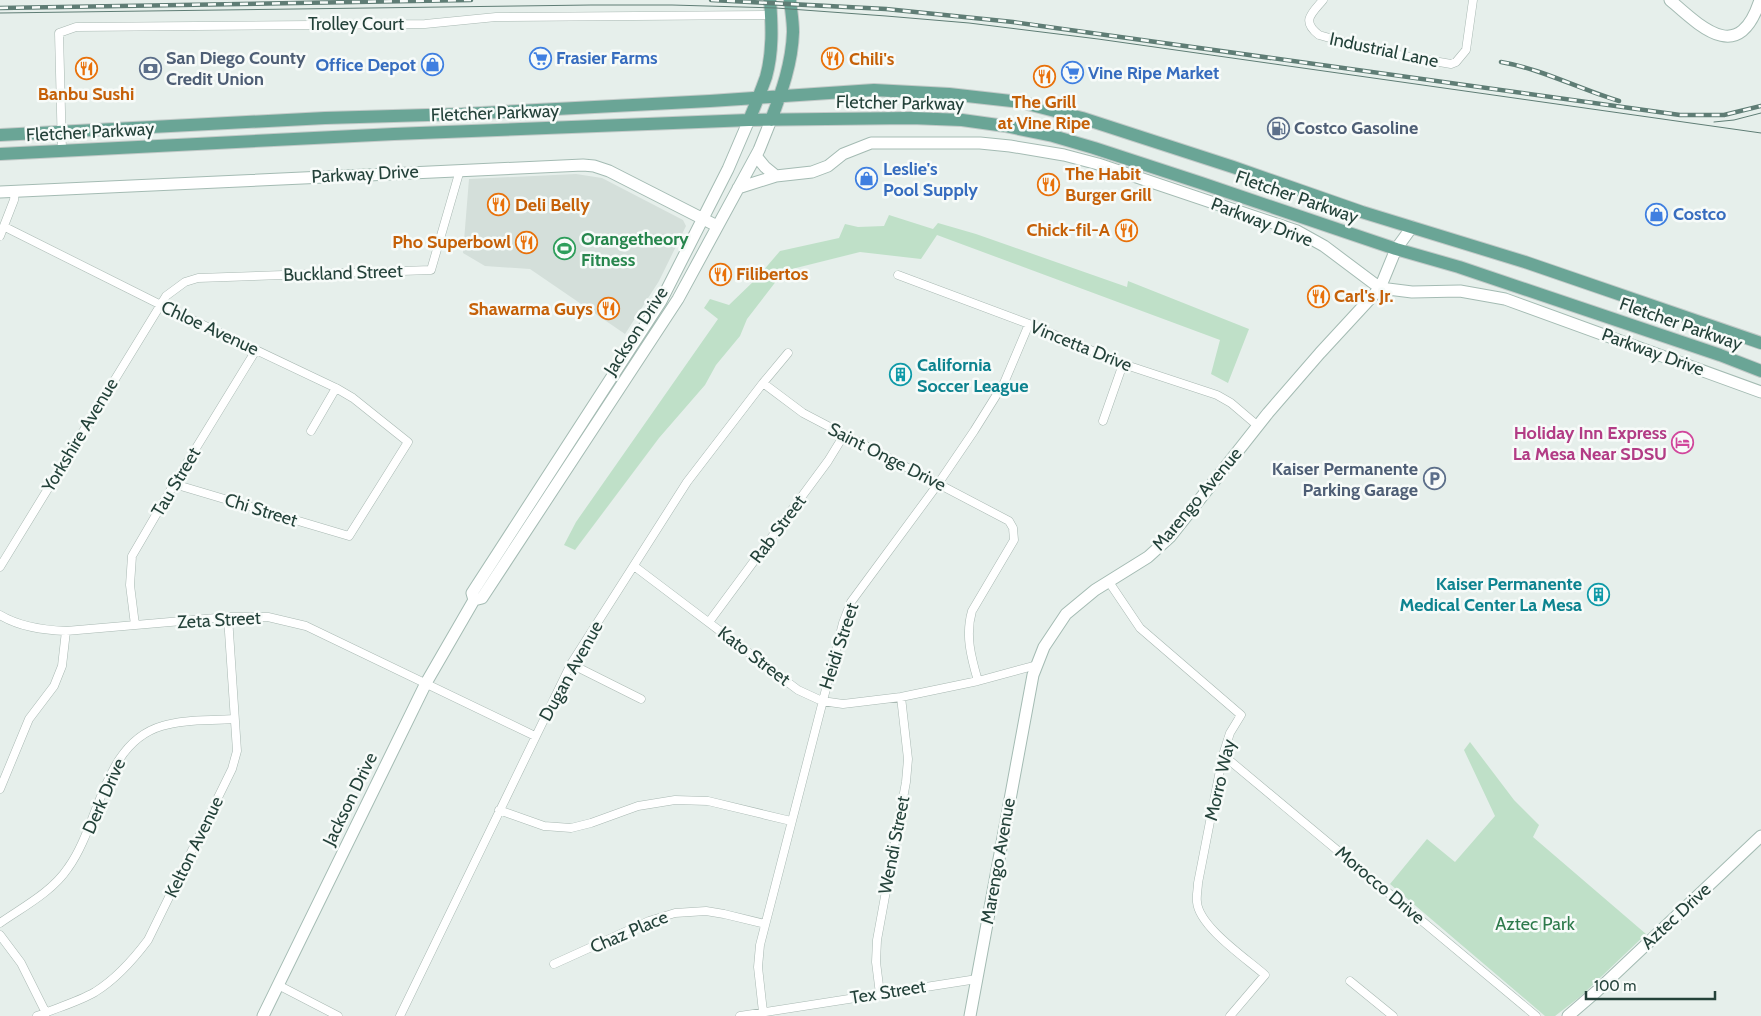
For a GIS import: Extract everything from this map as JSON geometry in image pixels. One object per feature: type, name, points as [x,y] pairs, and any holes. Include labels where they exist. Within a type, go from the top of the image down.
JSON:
[{"type":"main road","name":"Jackson Drive","points":[[749,120],[766,76],[771,52],[770,0]]},
{"type":"main road","name":"Jackson Drive","points":[[771,120],[786,80],[791,55],[793,30],[790,0]]},
{"type":"main road","name":"Fletcher Parkway","points":[[0,134],[325,118],[462,114],[780,97],[874,90],[949,94],[1020,102],[1082,118],[1233,167],[1362,212],[1525,262],[1761,343]]},
{"type":"main road","name":"Fletcher Parkway","points":[[0,154],[394,134],[749,120],[911,118],[962,120],[1005,126],[1053,136],[1720,354],[1761,371]]},
{"type":"street","name":"Industrial Lane","points":[[1323,0],[1309,17],[1309,24],[1319,35],[1375,51],[1451,64],[1456,62],[1466,50],[1473,0]]},
{"type":"street","points":[[1670,0],[1702,27],[1710,32],[1724,36],[1740,32],[1747,26],[1752,20],[1760,0]]},
{"type":"street","name":"Trolley Court","points":[[62,151],[59,33],[76,26],[424,24],[496,17],[771,15]]},
{"type":"street","name":"Jackson Drive","points":[[263,1016],[426,684],[474,600],[472,593],[661,301],[728,170],[749,120]]},
{"type":"street","name":"Jackson Drive","points":[[474,600],[482,598],[675,305],[700,261],[716,226],[756,156],[771,120]]},
{"type":"street","name":"Parkway Drive","points":[[738,188],[776,176],[812,172],[828,166],[843,154],[871,143],[980,143],[1064,155],[1098,164],[1297,231],[1324,246],[1380,288],[1412,292],[1460,291],[1505,299],[1761,392]]},
{"type":"street","points":[[756,156],[776,176]]},
{"type":"street","name":"Parkway Drive","points":[[0,192],[583,165],[609,171],[716,226]]},
{"type":"street","name":"Buckland Street","points":[[160,304],[166,296],[185,282],[198,278],[431,270],[460,170]]},
{"type":"street","points":[[0,236],[14,200],[14,190]]},
{"type":"street","name":"Marengo Avenue","points":[[1396,249],[1398,223]]},
{"type":"street","name":"Chloe Avenue","points":[[4,227],[336,388],[353,398],[408,442],[349,536]]},
{"type":"street","name":"Marengo Avenue","points":[[970,1016],[1033,675],[1044,647],[1066,614],[1086,596],[1148,557],[1170,537],[1258,426],[1320,353],[1380,288],[1396,249],[1412,227]]},
{"type":"street","name":"Vincetta Drive","points":[[898,275],[1029,324],[1123,364],[1218,395],[1231,403],[1258,426]]},
{"type":"street","name":"Yorkshire Avenue","points":[[0,567],[160,304]]},
{"type":"street","name":"Heidi Street","points":[[763,1012],[758,967],[760,945],[822,701],[843,623],[851,602],[938,484],[974,431],[1004,383],[1029,324]]},
{"type":"street","name":"Tau Street","points":[[135,626],[130,585],[132,556],[256,350]]},
{"type":"street","name":"Dugan Avenue","points":[[400,1016],[571,664],[688,482],[788,353]]},
{"type":"street","points":[[1103,421],[1123,364]]},
{"type":"street","name":"Saint Onge Drive","points":[[763,383],[803,413],[1009,521],[1013,528],[1014,540],[972,611],[969,622],[969,652],[978,681]]},
{"type":"street","points":[[311,431],[336,388]]},
{"type":"street","name":"Rab Street","points":[[709,622],[828,461],[844,435]]},
{"type":"street","name":"Chi Street","points":[[174,484],[349,536]]},
{"type":"street","name":"Kato Street","points":[[634,566],[798,690],[822,701],[843,704],[901,697],[978,681],[1037,665]]},
{"type":"street","name":"Morro Way","points":[[1109,582],[1140,628],[1241,715],[1230,733],[1223,755],[1198,883],[1196,903],[1203,920],[1213,931],[1266,975],[1230,1016]]},
{"type":"street","name":"Zeta Street","points":[[0,615],[25,626],[44,630],[66,631],[228,617],[268,617],[306,626],[535,736]]},
{"type":"street","name":"Kelton Avenue","points":[[37,1016],[93,993],[105,985],[128,965],[148,940],[232,768],[237,751],[228,617]]},
{"type":"street","points":[[0,789],[29,718],[54,686],[62,666],[66,631]]},
{"type":"street","points":[[571,664],[642,699]]},
{"type":"street","name":"Wendi Street","points":[[880,994],[876,962],[877,940],[906,782],[908,758],[901,697]]},
{"type":"street","name":"Derk Drive","points":[[0,923],[54,884],[68,869],[80,850],[116,764],[132,742],[147,732],[170,724],[234,719]]},
{"type":"street","name":"Morocco Drive","points":[[1223,755],[1536,1016]]},
{"type":"street","points":[[500,810],[544,826],[571,828],[638,806],[674,800],[708,801],[791,821]]},
{"type":"street","name":"Aztec Drive","points":[[1568,1016],[1761,836]]},
{"type":"street","name":"Chaz Place","points":[[554,964],[649,921],[675,913],[706,911],[765,924]]},
{"type":"street","points":[[0,935],[21,963],[46,1012]]},
{"type":"street","name":"Tex Street","points":[[740,1016],[977,978]]},
{"type":"street","points":[[1350,981],[1393,1016]]},
{"type":"street","points":[[278,985],[338,1016]]},
{"type":"shaded area","points":[[576,174],[602,178],[683,220],[686,226],[659,281],[625,334],[530,269],[485,266],[463,253],[469,179]]},
{"type":"green space","points":[[889,215],[933,229],[938,223],[976,234],[1127,287],[1128,281],[1249,329],[1228,383],[1211,374],[1220,340],[937,235],[921,259],[860,252],[784,271],[747,319],[740,336],[716,365],[705,385],[659,438],[575,550],[564,545],[576,522],[718,319],[704,308],[710,299],[729,305],[756,279],[780,251],[839,238],[845,224],[858,227],[884,226]]},
{"type":"green space","name":"Aztec Park","points":[[1470,742],[1514,800],[1539,825],[1533,837],[1646,934],[1581,996],[1555,1016],[1545,1016],[1390,884],[1427,839],[1455,862],[1495,816],[1464,750]]},
{"type":"tram line","points":[[0,13],[591,5],[776,8],[969,23],[1098,39],[1761,133]]},
{"type":"tram line","points":[[1714,122],[1734,120],[1761,113]]},
{"type":"railway","points":[[0,8],[471,0]]},
{"type":"railway","points":[[711,0],[886,9],[1013,22],[1680,115],[1724,115],[1761,106]]},
{"type":"railway","points":[[1501,62],[1531,69],[1619,101]]},
{"type":"place","name":"Frasier Farms","points":[[540,58]]},
{"type":"place","name":"Chili's","points":[[833,59]]},
{"type":"place","name":"Office Depot","points":[[432,65]]},
{"type":"place","name":"San Diego County Credit Union","points":[[150,68]]},
{"type":"place","name":"Banbu Sushi","points":[[86,69]]},
{"type":"place","name":"Vine Ripe Market","points":[[1072,73]]},
{"type":"place","name":"The Grill at Vine Ripe","points":[[1044,77]]},
{"type":"place","name":"Costco Gasoline","points":[[1278,128]]},
{"type":"place","name":"Leslie's Pool Supply","points":[[867,179]]},
{"type":"place","name":"The Habit Burger Grill","points":[[1049,184]]},
{"type":"place","name":"Deli Belly","points":[[499,205]]},
{"type":"place","name":"Costco","points":[[1657,214]]},
{"type":"place","name":"Chick-fil-A","points":[[1126,230]]},
{"type":"place","name":"Pho Superbowl","points":[[527,242]]},
{"type":"place","name":"Orangetheory Fitness","points":[[565,249]]},
{"type":"place","name":"Filibertos","points":[[720,274]]},
{"type":"place","name":"Carl's Jr.","points":[[1318,296]]},
{"type":"place","name":"Shawarma Guys","points":[[609,309]]},
{"type":"place","name":"California Soccer League","points":[[901,375]]},
{"type":"place","name":"Holiday Inn Express La Mesa Near SDSU","points":[[1683,443]]},
{"type":"place","name":"Kaiser Permanente Parking Garage","points":[[1434,479]]},
{"type":"place","name":"Kaiser Permanente Medical Center La Mesa","points":[[1598,594]]}]
